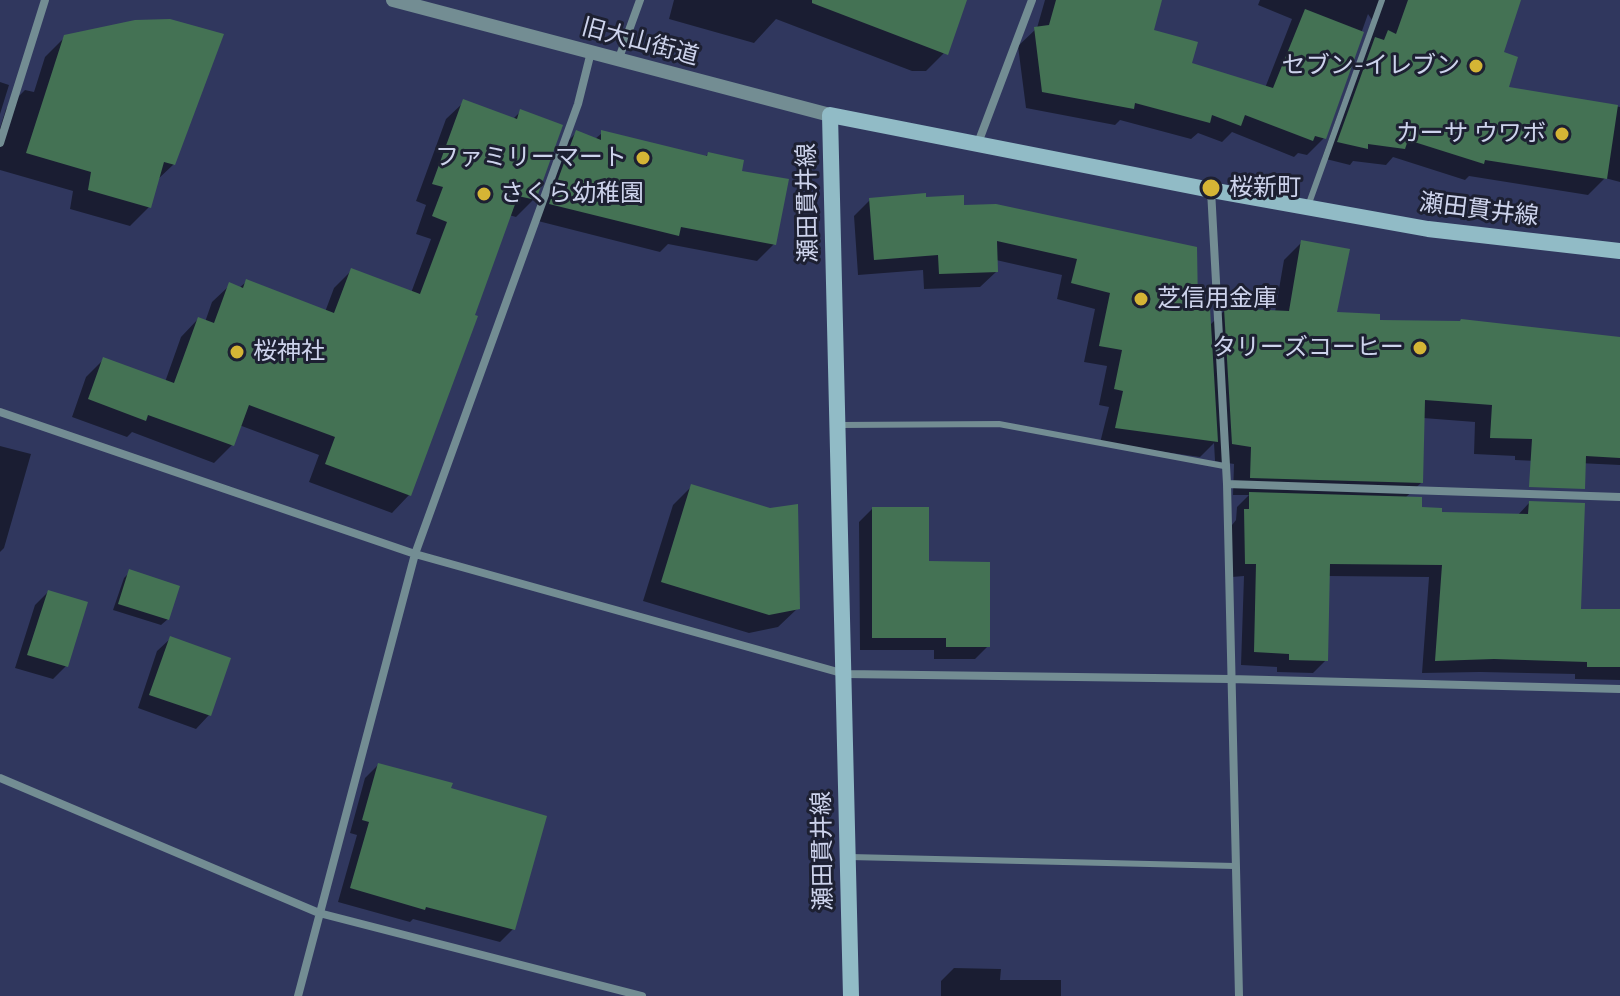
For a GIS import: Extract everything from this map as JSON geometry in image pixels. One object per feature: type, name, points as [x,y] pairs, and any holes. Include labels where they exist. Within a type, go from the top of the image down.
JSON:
[{"type":"main road","name":"瀬田貫井線","points":[[851,996],[830,115],[1428,229],[1620,251]]},
{"type":"street","points":[[0,143],[45,0]]},
{"type":"street","name":"旧大山街道","points":[[393,0],[830,115]]},
{"type":"street","points":[[619,58],[640,0]]},
{"type":"street","points":[[978,144],[1032,0]]},
{"type":"street","points":[[298,996],[415,554],[578,104],[591,52]]},
{"type":"street","points":[[1211,190],[1227,484],[1239,996]]},
{"type":"street","points":[[0,412],[415,554],[845,674],[1230,679],[1620,689]]},
{"type":"street","points":[[1227,484],[1620,497]]},
{"type":"street","points":[[0,778],[319,913],[642,996]]},
{"type":"lane","points":[[1308,206],[1382,0]]},
{"type":"lane","points":[[837,425],[999,424],[1224,466]]},
{"type":"lane","points":[[847,857],[1235,866]]},
{"type":"building","points":[[812,0],[967,0],[948,55],[812,3]]},
{"type":"building","points":[[1056,0],[1162,0],[1154,30],[1198,42],[1192,63],[1273,88],[1305,9],[1364,32],[1326,139],[1315,136],[1313,141],[1245,115],[1241,126],[1212,115],[1210,123],[1135,103],[1134,109],[1042,92],[1034,27],[1049,25]]},
{"type":"building","points":[[1408,0],[1521,0],[1504,52],[1518,57],[1509,87],[1618,105],[1607,179],[1485,160],[1484,164],[1408,140],[1405,149],[1368,144],[1368,149],[1337,142],[1375,37],[1384,40],[1388,30],[1396,34]]},
{"type":"building","points":[[170,19],[224,34],[175,165],[164,162],[151,208],[88,190],[91,172],[26,153],[64,35],[135,20]]},
{"type":"building","points":[[463,99],[517,119],[520,109],[563,125],[536,200],[518,196],[475,315],[478,316],[411,496],[325,464],[335,437],[249,405],[234,446],[148,415],[146,421],[88,399],[103,357],[174,383],[198,317],[214,323],[229,282],[243,288],[246,279],[334,313],[351,268],[420,294],[447,222],[432,216],[443,187],[432,184]]},
{"type":"building","points":[[576,130],[601,140],[601,130],[707,156],[708,152],[744,160],[742,171],[789,179],[776,245],[681,227],[679,236],[549,204]]},
{"type":"building","points":[[926,193],[926,197],[964,195],[964,205],[996,204],[1197,247],[1198,307],[1210,308],[1218,442],[1115,428],[1123,391],[1114,389],[1122,350],[1099,346],[1110,293],[1071,283],[1077,259],[997,241],[998,272],[939,274],[938,255],[874,260],[869,198]]},
{"type":"building","points":[[1301,240],[1350,249],[1337,312],[1380,314],[1380,320],[1461,319],[1620,337],[1620,458],[1586,456],[1585,489],[1529,487],[1532,439],[1490,438],[1492,405],[1425,400],[1423,483],[1250,478],[1251,447],[1232,444],[1224,308],[1289,311]]},
{"type":"building","points":[[691,484],[770,508],[798,504],[800,609],[769,615],[661,582]]},
{"type":"building","points":[[1249,492],[1422,497],[1422,507],[1442,508],[1442,512],[1528,514],[1529,501],[1585,503],[1581,609],[1620,609],[1620,667],[1587,667],[1587,662],[1435,661],[1442,565],[1330,564],[1328,661],[1289,660],[1289,654],[1254,652],[1256,564],[1245,564],[1244,509],[1249,509]]},
{"type":"building","points":[[872,507],[929,507],[929,561],[990,562],[990,647],[946,647],[946,638],[872,638]]},
{"type":"building","points":[[129,569],[180,586],[169,620],[118,604]]},
{"type":"building","points":[[48,590],[88,602],[68,667],[27,655]]},
{"type":"building","points":[[170,636],[231,658],[211,716],[149,695]]},
{"type":"building","points":[[378,763],[453,783],[451,788],[547,816],[515,930],[426,907],[425,910],[350,888],[369,822],[362,820]]},
{"type":"place","name":"セブン-イレブン","points":[[1476,66]]},
{"type":"place","name":"カーサ ウワボ","points":[[1562,134]]},
{"type":"place","name":"ファミリーマート","points":[[643,158]]},
{"type":"place","name":"桜新町","points":[[1211,188]]},
{"type":"place","name":"さくら幼稚園","points":[[484,194]]},
{"type":"place","name":"芝信用金庫","points":[[1141,299]]},
{"type":"place","name":"タリーズコーヒー","points":[[1420,348]]},
{"type":"place","name":"桜神社","points":[[237,352]]}]
